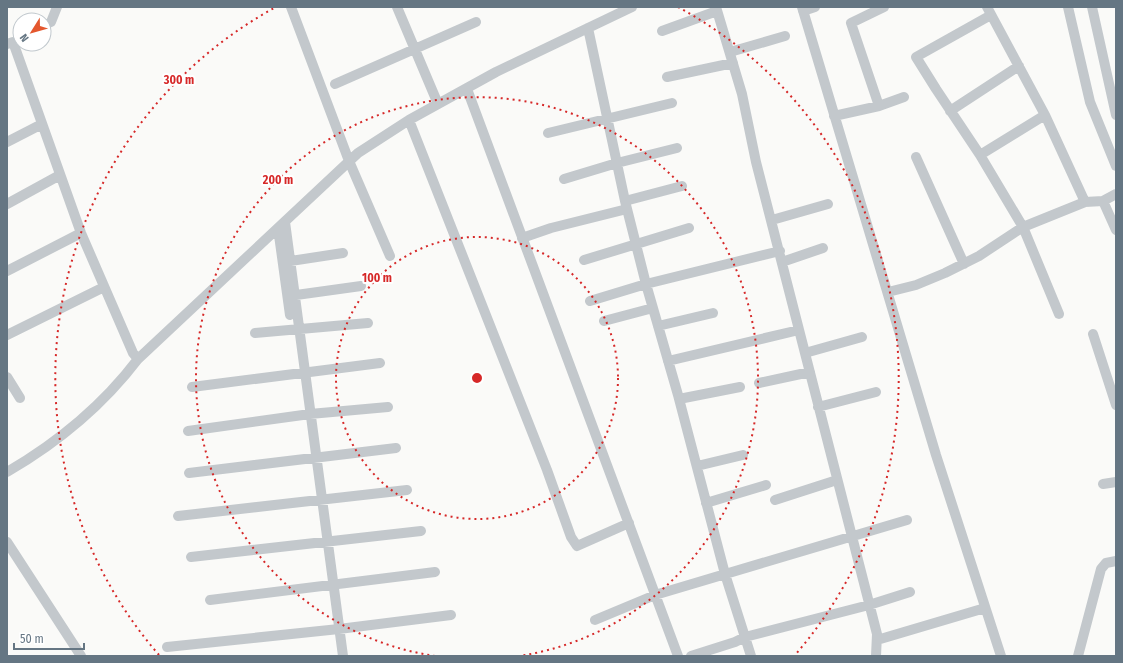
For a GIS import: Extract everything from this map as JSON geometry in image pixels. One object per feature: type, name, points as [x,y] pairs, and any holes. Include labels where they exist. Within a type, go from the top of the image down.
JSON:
[{"type":"street","points":[[52,20],[57,7]]},
{"type":"street","points":[[291,7],[349,161],[390,256]]},
{"type":"street","points":[[397,7],[438,104]]},
{"type":"street","points":[[7,472],[66,433],[119,384],[138,359],[358,153],[409,120],[467,88],[588,28],[613,11],[632,7]]},
{"type":"street","points":[[815,7],[803,9],[936,455],[1001,656]]},
{"type":"street","points":[[879,106],[851,23],[884,7]]},
{"type":"street","points":[[1068,7],[1090,102],[1116,166]]},
{"type":"street","points":[[1092,7],[1116,115]]},
{"type":"street","points":[[662,31],[717,9],[733,62],[818,407],[877,634],[876,656]]},
{"type":"street","points":[[1059,314],[1023,226],[980,155],[916,57],[989,11],[1045,115],[1085,202]]},
{"type":"street","points":[[335,84],[476,22]]},
{"type":"street","points":[[588,28],[626,205],[646,284],[679,399],[725,574],[751,656]]},
{"type":"street","points":[[730,52],[785,36]]},
{"type":"street","points":[[17,52],[81,233],[133,353],[138,359]]},
{"type":"street","points":[[666,78],[733,62]]},
{"type":"street","points":[[950,111],[1019,66]]},
{"type":"street","points":[[467,88],[678,656]]},
{"type":"street","points":[[834,116],[879,106],[904,97]]},
{"type":"street","points":[[548,133],[672,103]]},
{"type":"street","points":[[980,155],[1045,115]]},
{"type":"street","points":[[409,120],[547,470],[571,537],[577,546],[629,523]]},
{"type":"street","points":[[7,142],[42,124]]},
{"type":"street","points":[[564,179],[617,163],[677,148]]},
{"type":"street","points":[[916,157],[964,264]]},
{"type":"street","points":[[7,204],[60,176]]},
{"type":"street","points":[[522,238],[682,186]]},
{"type":"street","points":[[888,292],[916,285],[964,264],[979,256],[1023,226],[1085,202],[1103,201],[1116,194]]},
{"type":"street","points":[[1103,201],[1116,230]]},
{"type":"street","points":[[772,220],[828,204]]},
{"type":"street","points":[[281,225],[336,629],[343,656]]},
{"type":"street","points":[[584,260],[689,228]]},
{"type":"street","points":[[7,271],[81,233]]},
{"type":"street","points":[[782,262],[823,248]]},
{"type":"street","points":[[590,301],[646,284],[780,251]]},
{"type":"street","points":[[286,262],[343,253]]},
{"type":"street","points":[[291,296],[361,286]]},
{"type":"street","points":[[7,335],[104,287]]},
{"type":"street","points":[[604,321],[653,308]]},
{"type":"street","points":[[658,326],[713,313]]},
{"type":"street","points":[[255,333],[368,323]]},
{"type":"street","points":[[668,361],[799,330]]},
{"type":"street","points":[[1093,334],[1116,404]]},
{"type":"street","points":[[805,353],[862,336]]},
{"type":"street","points":[[192,386],[380,363]]},
{"type":"street","points":[[759,383],[810,372]]},
{"type":"street","points":[[7,377],[20,398]]},
{"type":"street","points":[[679,399],[740,387]]},
{"type":"street","points":[[818,407],[876,392]]},
{"type":"street","points":[[188,431],[307,415],[388,407]]},
{"type":"street","points":[[189,473],[396,448]]},
{"type":"street","points":[[696,466],[743,455]]},
{"type":"street","points":[[775,500],[837,480]]},
{"type":"street","points":[[1103,484],[1116,482]]},
{"type":"street","points":[[706,503],[766,485]]},
{"type":"street","points":[[178,516],[407,490]]},
{"type":"street","points":[[595,620],[656,595],[908,520]]},
{"type":"street","points":[[191,557],[421,531]]},
{"type":"street","points":[[7,542],[81,656]]},
{"type":"street","points":[[1078,656],[1101,569],[1106,563],[1116,561]]},
{"type":"street","points":[[210,600],[435,572]]},
{"type":"street","points":[[691,656],[735,642],[745,637],[869,605],[910,592]]},
{"type":"street","points":[[877,640],[985,608]]},
{"type":"street","points":[[167,647],[451,615]]},
{"type":"street","points":[[336,629],[336,656]]}]
